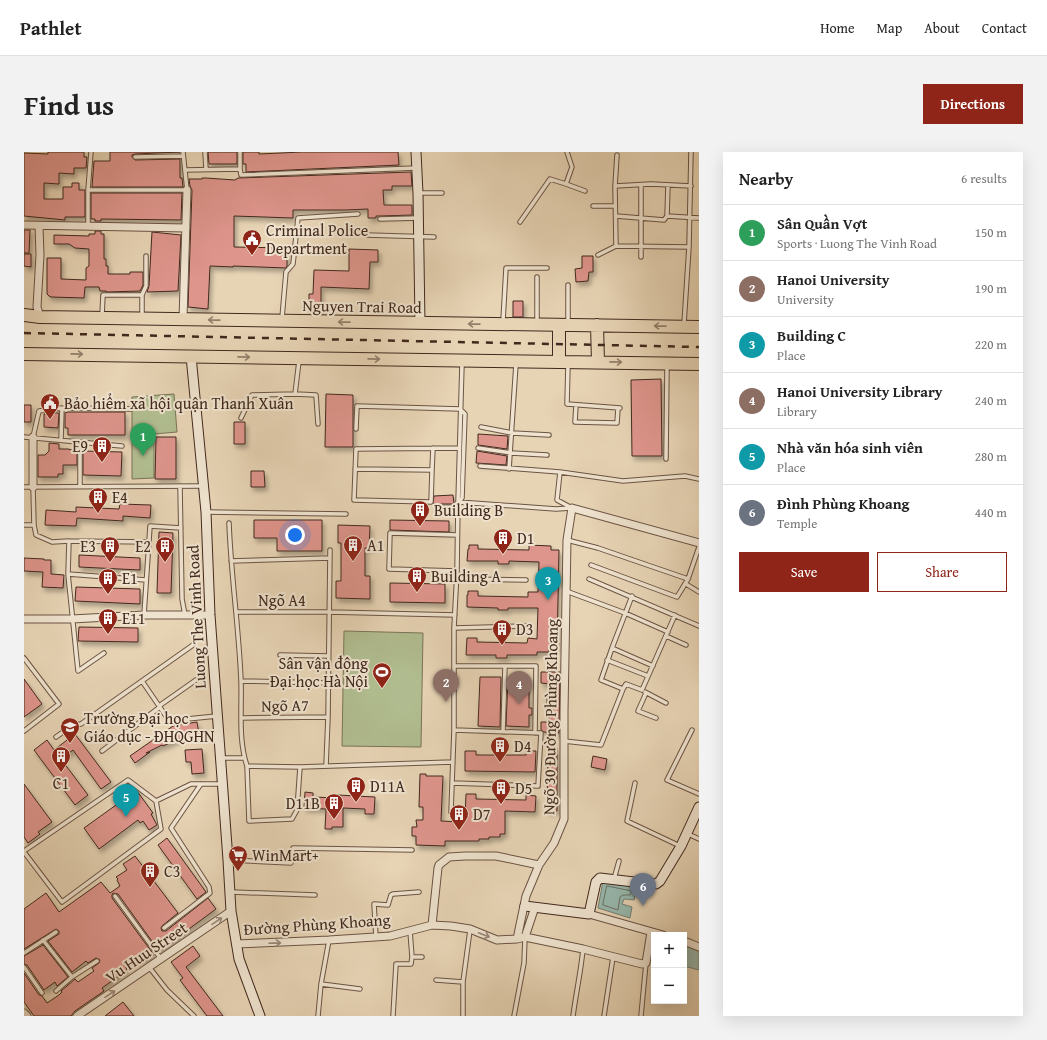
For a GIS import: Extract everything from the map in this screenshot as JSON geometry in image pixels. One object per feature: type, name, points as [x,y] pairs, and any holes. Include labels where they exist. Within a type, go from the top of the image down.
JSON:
[{"type":"highway","name":"Nguyen Trai Road","points":[[24,315],[40,317],[142,319],[537,325],[594,324],[699,327]]},
{"type":"highway","points":[[594,324],[598,362]]},
{"type":"highway","points":[[563,362],[564,325]]},
{"type":"highway","points":[[24,354],[699,364]]},
{"type":"street","points":[[416,152],[420,323]]},
{"type":"street","points":[[183,319],[187,190]]},
{"type":"street","points":[[24,225],[186,228]]},
{"type":"street","points":[[39,226],[40,255],[37,307],[40,317]]},
{"type":"street","name":"Luong The Vinh Road","points":[[191,356],[206,512],[210,615],[231,911],[236,944],[245,977],[260,1016]]},
{"type":"street","points":[[33,487],[34,437]]},
{"type":"street","points":[[572,508],[699,543]]},
{"type":"street","name":"Ngõ 30 Đường Phùng Khoang","points":[[525,906],[526,896],[540,865],[554,843],[564,819],[567,540],[572,508]]},
{"type":"street","points":[[24,619],[72,619],[144,615],[210,615]]},
{"type":"street","points":[[589,914],[596,882],[600,878],[651,884],[656,884],[660,881],[681,846],[699,807]]},
{"type":"street","points":[[432,925],[438,868],[449,857],[496,856],[540,865]]},
{"type":"street","points":[[517,940],[525,906],[535,907],[589,914],[651,932],[646,963],[635,963],[583,949],[525,937],[535,907]]},
{"type":"street","name":"Vu Huu Street","points":[[77,1016],[231,911]]},
{"type":"street","name":"Đường Phùng Khoang","points":[[236,944],[390,936],[432,925],[451,926],[470,930],[497,940],[517,940],[525,937]]},
{"type":"street","points":[[687,942],[699,947]]},
{"type":"street","points":[[24,1012],[27,1016]]},
{"type":"lane","points":[[88,225],[88,190],[91,152]]},
{"type":"lane","points":[[205,152],[206,170]]},
{"type":"lane","points":[[240,152],[240,174],[417,168]]},
{"type":"lane","points":[[566,152],[572,167],[566,184]]},
{"type":"lane","points":[[683,327],[690,247],[691,152]]},
{"type":"lane","points":[[88,190],[187,190],[183,154],[135,157]]},
{"type":"lane","points":[[616,246],[615,186],[617,155]]},
{"type":"lane","points":[[185,170],[240,168]]},
{"type":"lane","points":[[520,222],[550,179],[585,191]]},
{"type":"lane","points":[[641,185],[641,257]]},
{"type":"lane","points":[[616,216],[664,220],[667,216],[668,185]]},
{"type":"lane","points":[[615,186],[691,186]]},
{"type":"lane","points":[[418,193],[442,193]]},
{"type":"lane","points":[[593,206],[615,206]]},
{"type":"lane","points":[[282,321],[286,272],[293,264],[298,218],[358,214]]},
{"type":"lane","points":[[667,216],[699,218]]},
{"type":"lane","points":[[380,220],[418,218]]},
{"type":"lane","points":[[366,235],[434,237]]},
{"type":"lane","points":[[598,255],[616,246],[690,247]]},
{"type":"lane","points":[[142,319],[142,295],[146,286],[146,256]]},
{"type":"lane","points":[[503,324],[506,268],[547,268]]},
{"type":"lane","points":[[537,277],[537,325]]},
{"type":"lane","points":[[564,325],[568,285]]},
{"type":"lane","points":[[102,318],[103,295],[142,295]]},
{"type":"lane","points":[[295,394],[299,358]]},
{"type":"lane","points":[[451,812],[454,730],[454,628],[457,572],[462,360]]},
{"type":"lane","points":[[509,469],[516,361]]},
{"type":"lane","points":[[563,362],[567,404],[619,408],[617,423],[575,422],[576,405]]},
{"type":"lane","points":[[666,363],[666,459]]},
{"type":"lane","points":[[242,418],[252,395],[316,395],[318,424]]},
{"type":"lane","points":[[356,428],[357,406],[460,409],[465,414],[462,498],[458,502]]},
{"type":"lane","points":[[61,440],[62,408]]},
{"type":"lane","points":[[34,437],[39,411],[62,408],[132,409]]},
{"type":"lane","points":[[481,427],[512,433],[549,435]]},
{"type":"lane","points":[[24,437],[122,446]]},
{"type":"lane","points":[[80,442],[80,486]]},
{"type":"lane","points":[[433,448],[431,502],[354,500],[356,449],[433,448],[459,448]]},
{"type":"lane","points":[[478,448],[511,453],[547,455]]},
{"type":"lane","points":[[480,466],[560,472],[623,481],[685,476],[699,479]]},
{"type":"lane","points":[[355,470],[432,470]]},
{"type":"lane","points":[[560,472],[557,500],[572,508]]},
{"type":"lane","points":[[180,486],[182,599],[186,616]]},
{"type":"lane","points":[[24,487],[203,486]]},
{"type":"lane","points":[[33,487],[34,525],[36,535],[52,542],[149,542]]},
{"type":"lane","points":[[458,502],[556,509],[572,508]]},
{"type":"lane","points":[[206,512],[346,514]]},
{"type":"lane","points":[[228,524],[241,681],[241,718],[246,766],[249,821],[292,819],[297,810],[300,767]]},
{"type":"lane","points":[[24,525],[34,525]]},
{"type":"lane","points":[[144,615],[150,526],[181,528]]},
{"type":"lane","points":[[457,535],[390,533],[389,568],[457,572]]},
{"type":"lane","points":[[567,540],[598,548],[688,579]]},
{"type":"lane","points":[[69,541],[68,574],[78,671],[104,653]]},
{"type":"lane","points":[[591,565],[678,597],[688,579],[699,543]]},
{"type":"lane","points":[[326,766],[329,683],[328,656],[330,550]]},
{"type":"lane","points":[[230,561],[330,558]]},
{"type":"lane","points":[[68,574],[146,580]]},
{"type":"lane","points":[[456,579],[526,580]]},
{"type":"lane","points":[[589,579],[632,596],[699,626]]},
{"type":"lane","points":[[686,584],[699,592]]},
{"type":"lane","points":[[566,591],[625,613],[686,645]]},
{"type":"lane","points":[[623,689],[601,680],[607,660],[632,596]]},
{"type":"lane","name":"Ngõ A4","points":[[236,612],[329,612],[455,615]]},
{"type":"lane","points":[[642,690],[675,615]]},
{"type":"lane","points":[[454,628],[527,626]]},
{"type":"lane","points":[[56,737],[73,725],[81,724],[193,645]]},
{"type":"lane","points":[[612,648],[653,666]]},
{"type":"lane","points":[[280,655],[328,656]]},
{"type":"lane","points":[[24,658],[59,704],[24,731]]},
{"type":"lane","points":[[607,660],[648,676]]},
{"type":"lane","points":[[454,666],[536,666],[534,733]]},
{"type":"lane","points":[[503,732],[505,666]]},
{"type":"lane","points":[[102,751],[196,680]]},
{"type":"lane","points":[[142,681],[170,722],[217,716]]},
{"type":"lane","points":[[241,681],[329,683]]},
{"type":"lane","points":[[564,741],[601,745],[626,684],[642,690],[666,703]]},
{"type":"lane","points":[[646,693],[638,711],[656,718]]},
{"type":"lane","name":"Ngõ A7","points":[[241,718],[328,717]]},
{"type":"lane","points":[[452,783],[538,786],[541,733],[454,730]]},
{"type":"lane","points":[[692,730],[666,780],[699,794]]},
{"type":"lane","points":[[221,758],[244,758]]},
{"type":"lane","points":[[246,766],[300,767],[453,762]]},
{"type":"lane","points":[[128,780],[156,801],[161,829],[62,902],[24,852],[128,780]]},
{"type":"lane","points":[[635,783],[626,821],[681,846]]},
{"type":"lane","points":[[156,801],[191,784],[223,784]]},
{"type":"lane","points":[[164,928],[210,893],[209,887],[171,828],[201,784]]},
{"type":"lane","points":[[686,833],[699,839]]},
{"type":"lane","points":[[228,860],[292,863],[293,848],[412,850]]},
{"type":"lane","points":[[614,880],[619,862]]},
{"type":"lane","points":[[230,892],[315,895]]},
{"type":"lane","points":[[376,937],[374,904],[390,904],[391,896],[393,894],[419,892]]},
{"type":"lane","points":[[115,896],[161,959]]},
{"type":"lane","points":[[393,1016],[396,964],[411,964],[412,957],[410,930]]},
{"type":"lane","points":[[462,1016],[463,982],[470,930]]},
{"type":"lane","points":[[24,953],[56,932]]},
{"type":"lane","points":[[514,1016],[524,963],[525,937]]},
{"type":"lane","points":[[43,940],[72,977]]},
{"type":"lane","points":[[318,1016],[321,984],[328,940]]},
{"type":"lane","points":[[573,1016],[583,949]]},
{"type":"lane","points":[[412,957],[422,957]]},
{"type":"lane","points":[[604,1016],[613,957]]},
{"type":"lane","points":[[56,991],[72,977],[97,961]]},
{"type":"lane","points":[[641,1016],[646,963]]},
{"type":"lane","points":[[24,967],[42,993]]},
{"type":"lane","points":[[149,967],[167,990],[194,1016]]},
{"type":"lane","points":[[436,980],[463,982]]},
{"type":"lane","points":[[321,984],[360,989]]},
{"type":"green space","points":[[174,394],[177,432],[154,434],[154,478],[132,479],[132,397]]},
{"type":"green space","name":"Sân vận động Đại học Hà Nội","points":[[344,631],[423,633],[421,747],[342,746]]},
{"type":"water","points":[[603,881],[637,887],[634,900],[624,899],[622,904],[632,907],[630,918],[598,908]]},
{"type":"water","points":[[687,945],[699,948],[699,970],[687,967]]},
{"type":"building","points":[[48,152],[84,152],[84,157],[87,157],[86,168],[74,168],[74,174],[59,173],[59,184],[44,183],[44,199],[63,199],[63,187],[72,187],[72,183],[79,183],[79,190],[85,190],[85,217],[65,217],[65,220],[24,216],[24,153],[48,154]]},
{"type":"building","points":[[110,152],[180,152],[135,154],[132,155],[132,157],[135,160],[180,159],[180,178],[182,178],[183,187],[92,187],[94,161],[110,161]]},
{"type":"building","points":[[208,152],[237,152],[237,164],[209,164]]},
{"type":"building","points":[[243,152],[259,152],[259,154],[302,152],[398,152],[399,165],[246,172],[246,164],[243,164]]},
{"type":"building","points":[[411,172],[412,186],[392,186],[392,190],[383,190],[384,205],[412,205],[412,215],[376,216],[376,218],[368,218],[368,209],[293,210],[293,218],[234,216],[234,247],[287,248],[286,268],[210,266],[208,309],[188,307],[192,190],[189,179],[206,178],[235,180],[238,178]]},
{"type":"building","points":[[91,193],[182,193],[181,220],[101,219],[101,221],[95,221],[95,219],[91,219]]},
{"type":"building","points":[[24,230],[30,230],[29,253],[24,253]]},
{"type":"building","points":[[95,231],[101,231],[101,234],[104,234],[104,259],[106,259],[106,266],[108,266],[108,274],[130,274],[130,272],[143,272],[143,285],[140,291],[106,292],[100,291],[99,287],[85,287],[84,298],[49,296],[47,294],[47,258],[61,258],[61,279],[86,280],[86,268],[89,266],[89,249],[75,248],[69,244],[54,244],[54,235],[89,236],[89,234],[95,234]]},
{"type":"building","points":[[152,232],[181,235],[178,291],[147,292],[149,286]]},
{"type":"building","points":[[349,249],[378,250],[378,262],[370,262],[369,289],[321,287],[321,312],[309,312],[309,294],[313,294],[314,270],[349,271]]},
{"type":"building","points":[[24,254],[31,254],[31,267],[24,266]]},
{"type":"building","points":[[582,256],[593,256],[593,272],[589,272],[588,281],[576,282],[575,269],[582,268]]},
{"type":"building","points":[[513,301],[523,301],[523,317],[513,317]]},
{"type":"building","points":[[661,379],[662,456],[632,456],[631,380]]},
{"type":"building","points":[[326,394],[353,395],[353,447],[325,447]]},
{"type":"building","points":[[24,405],[31,405],[31,422],[24,422]]},
{"type":"building","points":[[125,412],[125,435],[68,435],[68,428],[65,428],[65,413]]},
{"type":"building","name":"Bảo hiểm xã hội quận Thanh Xuân","points":[[59,413],[58,428],[44,427],[44,414]]},
{"type":"building","points":[[234,422],[245,422],[245,444],[234,444]]},
{"type":"building","points":[[478,434],[508,436],[507,449],[478,445]]},
{"type":"building","points":[[156,437],[176,437],[176,479],[155,479]]},
{"type":"building","points":[[49,443],[59,444],[59,449],[77,450],[77,465],[63,465],[63,474],[58,474],[58,477],[38,477],[38,455],[45,455],[49,451]]},
{"type":"building","name":"E9","points":[[83,451],[122,452],[121,476],[83,475]]},
{"type":"building","points":[[477,451],[507,456],[506,465],[476,463]]},
{"type":"building","points":[[251,471],[264,471],[265,487],[251,487]]},
{"type":"building","points":[[453,495],[454,504],[433,504],[434,496]]},
{"type":"building","name":"E4","points":[[120,504],[151,505],[150,518],[123,516],[123,521],[77,518],[76,526],[45,525],[46,510],[76,512],[76,507],[119,509]]},
{"type":"building","points":[[254,520],[322,520],[322,551],[277,551],[277,538],[254,538]]},
{"type":"building","name":"Building B","points":[[390,520],[449,521],[449,532],[390,530]]},
{"type":"building","name":"A1","points":[[338,525],[370,526],[369,548],[365,548],[365,576],[370,576],[370,599],[336,598],[336,581],[341,581],[341,543],[338,543]]},
{"type":"building","name":"E2","points":[[159,532],[173,533],[171,593],[157,593]]},
{"type":"building","points":[[469,545],[478,545],[478,549],[529,550],[529,545],[551,546],[551,550],[559,550],[557,649],[549,649],[549,652],[537,652],[537,655],[507,655],[507,658],[496,658],[496,655],[466,655],[467,638],[477,638],[477,642],[527,643],[528,638],[537,639],[538,608],[508,608],[508,610],[498,610],[498,608],[467,607],[468,591],[478,591],[478,596],[528,597],[528,592],[538,592],[539,562],[509,561],[509,564],[498,564],[498,561],[467,561]]},
{"type":"building","name":"E3","points":[[79,555],[140,558],[140,570],[79,567]]},
{"type":"building","points":[[24,558],[51,560],[51,574],[64,575],[63,588],[42,587],[43,572],[24,571]]},
{"type":"building","name":"Building A","points":[[390,583],[445,584],[445,603],[390,602]]},
{"type":"building","name":"E1","points":[[76,587],[140,589],[140,604],[75,601]]},
{"type":"building","name":"E11","points":[[79,627],[138,628],[138,642],[78,641]]},
{"type":"building","points":[[541,672],[560,672],[559,733],[544,732],[541,730],[541,722],[549,722],[547,696],[550,696],[550,684],[541,683]]},
{"type":"building","points":[[480,677],[501,677],[500,727],[478,726]]},
{"type":"building","points":[[508,678],[529,679],[529,708],[532,708],[532,715],[529,715],[529,727],[506,726]]},
{"type":"building","points":[[24,679],[42,704],[24,717]]},
{"type":"building","points":[[197,722],[199,734],[185,736],[163,746],[162,745],[146,753],[150,752],[135,763],[130,756],[173,726]]},
{"type":"building","points":[[75,734],[111,782],[101,789],[73,750],[61,759],[88,795],[75,805],[34,750],[47,740],[54,750]]},
{"type":"building","points":[[548,748],[557,748],[557,811],[547,811]]},
{"type":"building","points":[[202,749],[204,773],[192,774],[191,762],[186,762],[185,750]]},
{"type":"building","name":"D4","points":[[465,751],[476,751],[476,755],[526,755],[526,751],[536,751],[535,772],[465,771]]},
{"type":"building","points":[[593,756],[607,759],[605,770],[591,767]]},
{"type":"building","points":[[420,774],[426,774],[426,776],[443,776],[441,821],[462,822],[463,818],[465,818],[466,794],[476,794],[476,799],[526,800],[526,795],[536,796],[535,812],[505,811],[505,834],[500,834],[500,837],[489,837],[489,839],[479,839],[479,841],[445,841],[445,846],[416,845],[416,836],[412,836],[412,827],[417,827],[416,820],[423,820],[423,807],[419,807]]},
{"type":"building","points":[[24,784],[52,822],[38,832],[40,834],[28,843],[24,837]]},
{"type":"building","points":[[128,784],[132,789],[133,788],[137,791],[153,813],[151,814],[157,825],[149,830],[143,821],[140,823],[138,820],[99,849],[84,828],[123,800],[121,797],[123,795],[119,790]]},
{"type":"building","points":[[305,792],[313,793],[313,797],[338,798],[338,795],[375,797],[374,814],[365,814],[365,809],[343,808],[343,827],[332,827],[332,829],[325,829],[326,809],[304,808]]},
{"type":"building","points":[[167,838],[206,892],[197,899],[158,845]]},
{"type":"building","points":[[135,856],[178,913],[162,926],[162,931],[166,931],[208,898],[216,909],[159,951],[118,894],[113,893],[112,898],[154,955],[146,961],[144,957],[138,962],[136,960],[126,967],[127,970],[102,988],[104,991],[75,1011],[71,1016],[34,1016],[24,1002],[24,973],[39,995],[42,996],[47,1003],[59,995],[62,992],[61,991],[75,979],[78,982],[94,971],[92,968],[99,963],[100,960],[96,958],[88,963],[86,961],[72,972],[48,941],[59,934],[59,931],[56,929],[24,949],[24,909],[46,893],[59,912],[101,882],[110,893],[120,886],[116,877],[127,870],[123,864]]},
{"type":"building","points":[[43,945],[68,977],[57,986],[55,982],[44,990],[27,965],[24,964],[24,956]]},
{"type":"building","points":[[193,946],[200,956],[186,967],[223,1016],[207,1016],[180,980],[183,978],[171,962]]},
{"type":"building","points":[[123,1002],[134,1016],[105,1016]]},
{"type":"railway","points":[[24,333],[699,347]]},
{"type":"place","name":"Criminal Police Department","points":[[252,256]]},
{"type":"place","name":"Bảo hiểm xã hội quận Thanh Xuân","points":[[50,420]]},
{"type":"place","name":"Sân Quần Vợt","points":[[143,456]]},
{"type":"place","name":"E9","points":[[102,463]]},
{"type":"place","name":"E4","points":[[98,514]]},
{"type":"place","name":"Building B","points":[[420,527]]},
{"type":"place","name":"D1","points":[[503,555]]},
{"type":"place","name":"A1","points":[[353,562]]},
{"type":"place","name":"E3","points":[[110,563]]},
{"type":"place","name":"E2","points":[[165,563]]},
{"type":"place","name":"Building A","points":[[417,593]]},
{"type":"place","name":"E1","points":[[108,595]]},
{"type":"place","name":"Building C","points":[[548,600]]},
{"type":"place","name":"E11","points":[[108,635]]},
{"type":"place","name":"D3","points":[[502,646]]},
{"type":"place","name":"Sân vận động Đại học Hà Nội","points":[[382,689]]},
{"type":"place","name":"Hanoi University","points":[[446,702]]},
{"type":"place","name":"Hanoi University Library","points":[[519,704]]},
{"type":"place","name":"Trường Đại học Giáo dục - ĐHQGHN","points":[[70,744]]},
{"type":"place","name":"D4","points":[[500,763]]},
{"type":"place","name":"C1","points":[[61,773]]},
{"type":"place","name":"D11A","points":[[356,803]]},
{"type":"place","name":"D5","points":[[501,805]]},
{"type":"place","name":"Nhà văn hóa sinh viên","points":[[126,817]]},
{"type":"place","name":"D11B","points":[[334,820]]},
{"type":"place","name":"D7","points":[[459,831]]},
{"type":"place","name":"WinMart+","points":[[238,872]]},
{"type":"place","name":"C3","points":[[150,888]]},
{"type":"place","name":"Đình Phùng Khoang","points":[[643,906]]}]
